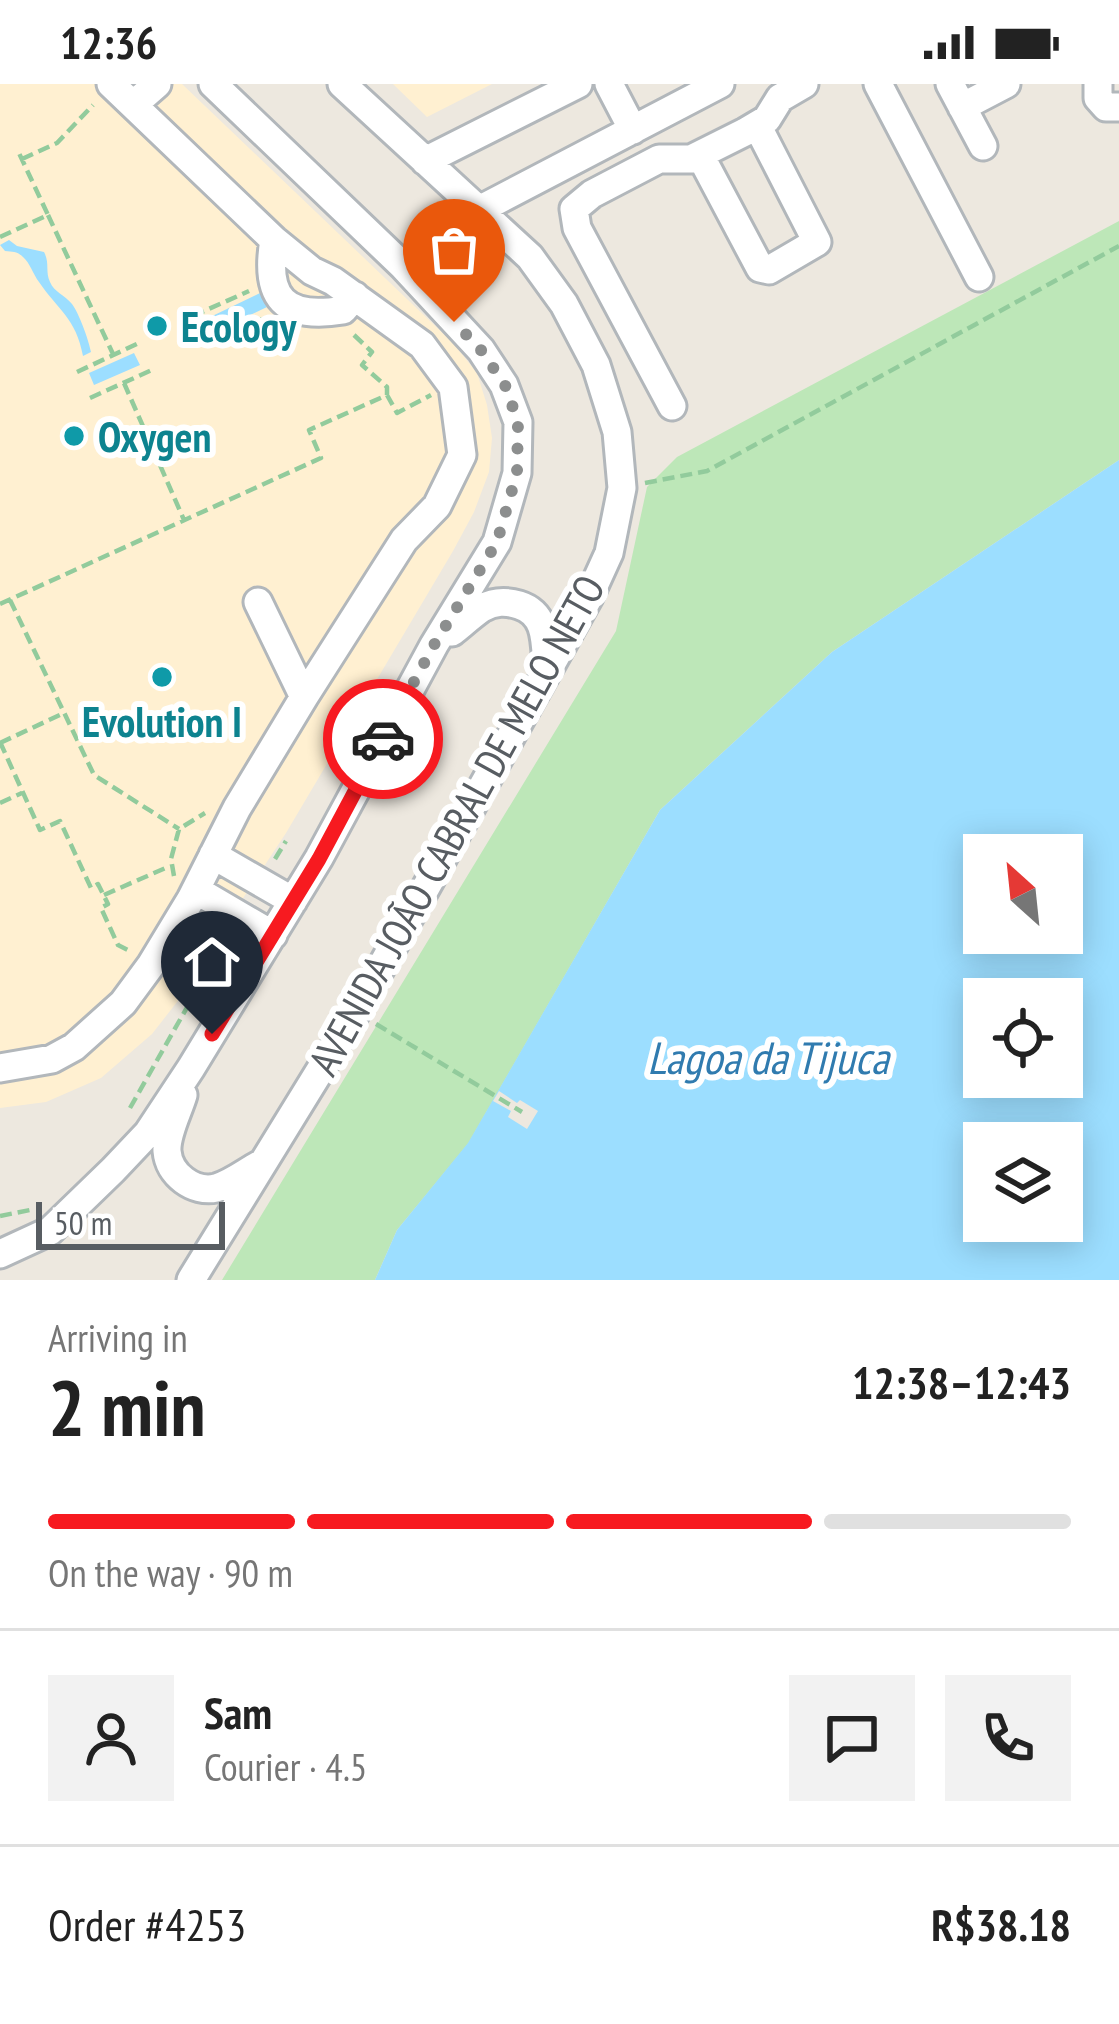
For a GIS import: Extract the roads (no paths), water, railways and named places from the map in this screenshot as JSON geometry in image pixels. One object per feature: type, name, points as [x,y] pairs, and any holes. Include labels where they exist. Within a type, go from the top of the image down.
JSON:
[{"type":"street","points":[[133,104],[157,84]]},
{"type":"street","points":[[0,1255],[50,1231],[82,1201],[148,1133],[191,1068],[319,859],[434,645],[497,542],[517,473],[518,422],[505,385],[481,350],[403,266],[213,84]]},
{"type":"street","name":"AVENIDA JOÃO CABRAL DE MELO NETO","points":[[186,1280],[356,1012],[589,597],[609,553],[622,488],[617,432],[596,365],[564,304],[530,257],[342,84]]},
{"type":"street","points":[[425,160],[578,84]]},
{"type":"street","points":[[609,84],[633,130]]},
{"type":"street","points":[[479,210],[633,130],[689,99],[719,84],[817,242],[769,270],[760,268],[689,99]]},
{"type":"street","points":[[672,406],[577,228],[574,209],[592,194],[659,159],[691,159],[751,129],[766,119],[780,98],[804,84]]},
{"type":"street","points":[[878,84],[979,277]]},
{"type":"street","points":[[983,146],[956,96],[1006,84]]},
{"type":"street","points":[[1098,84],[1098,98],[1106,107],[1119,107]]},
{"type":"street","points":[[0,1068],[52,1059],[74,1047],[123,1004],[196,890],[237,808],[304,697],[404,540],[437,480],[448,445],[436,392],[418,364],[349,303],[333,280],[312,271],[274,240],[133,104],[104,92]]},
{"type":"street","points":[[274,240],[269,267],[282,301],[298,311],[320,314],[349,303]]},
{"type":"street","points":[[349,303],[422,345],[453,387],[462,455],[437,506],[404,540]]},
{"type":"street","points":[[434,645],[484,607],[505,601],[529,608],[541,621],[547,672]]},
{"type":"street","points":[[258,602],[304,697]]},
{"type":"street","points":[[213,855],[293,901]]},
{"type":"street","points":[[196,890],[273,934]]},
{"type":"street","points":[[191,1068],[166,1148],[179,1178],[199,1189],[218,1188],[261,1164]]},
{"type":"water","points":[[9,240],[44,252],[50,282],[75,308],[91,352],[83,356],[71,323],[25,259],[0,245]]},
{"type":"water","points":[[260,293],[267,307],[211,334],[204,320]]},
{"type":"water","points":[[134,353],[140,365],[94,385],[89,373]]},
{"type":"water","name":"Lagoa da Tijuca","points":[[1119,460],[1119,1280],[375,1280],[397,1230],[468,1143],[660,810],[832,652]]},
{"type":"place","name":"Ecology","points":[[157,326]]},
{"type":"place","name":"Oxygen","points":[[74,436]]},
{"type":"place","name":"Evolution I","points":[[162,677]]}]
